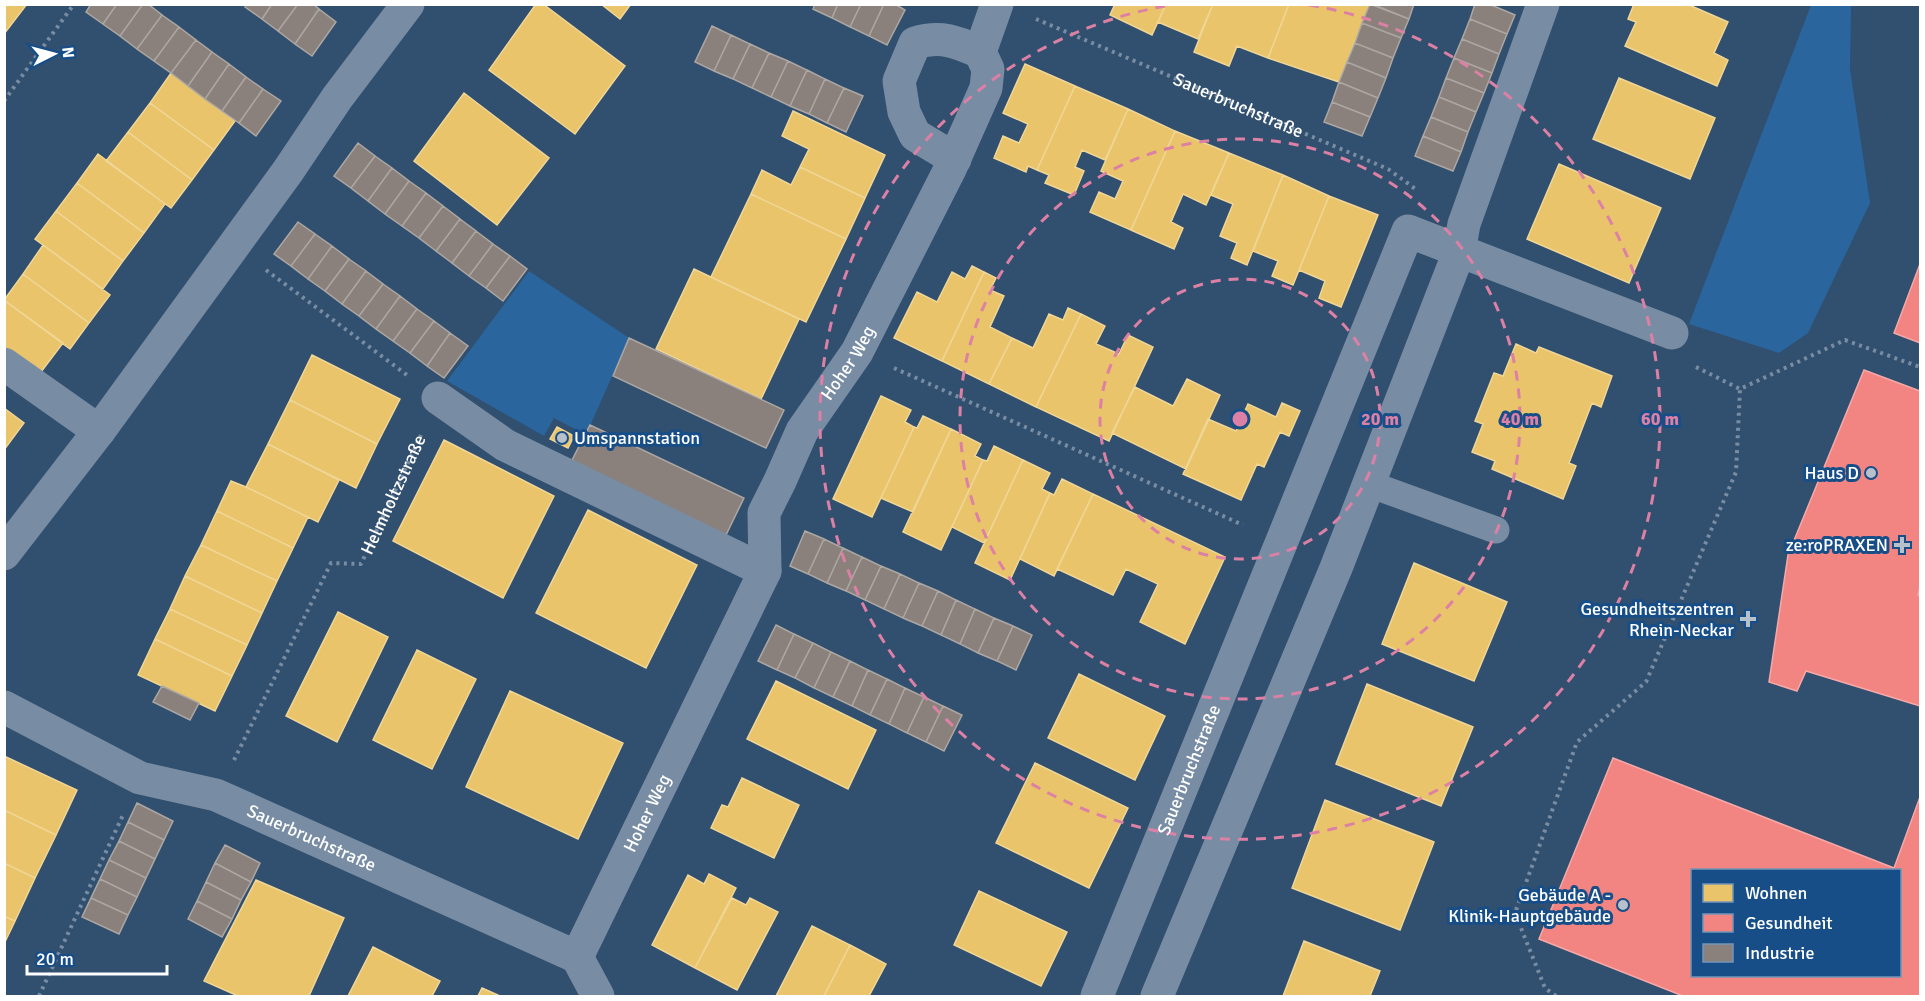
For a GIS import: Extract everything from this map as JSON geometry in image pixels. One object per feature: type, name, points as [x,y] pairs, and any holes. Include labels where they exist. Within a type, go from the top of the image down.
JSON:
[{"type":"street","points":[[4,554],[99,431],[288,171],[337,98],[408,4]]},
{"type":"street","points":[[955,159],[915,135],[904,112],[899,81],[915,43],[930,39],[956,42],[980,52],[997,4]]},
{"type":"street","points":[[1157,996],[1332,579],[1461,238],[1544,4]]},
{"type":"street","name":"Hoher Weg","points":[[577,957],[765,571],[764,513],[802,431],[857,352],[955,159],[986,88],[988,69],[980,52]]},
{"type":"street","name":"Sauerbruchstraße","points":[[1097,996],[1408,231],[1461,238],[1672,333]]},
{"type":"street","points":[[4,364],[99,431]]},
{"type":"street","points":[[438,398],[505,445],[765,571]]},
{"type":"street","name":"Sauerbruchstraße","points":[[4,707],[140,778],[216,795],[577,957]]},
{"type":"street","points":[[577,957],[598,996]]},
{"type":"lane","points":[[1369,484],[1496,530]]},
{"type":"path","points":[[4,100],[74,4]]},
{"type":"path","name":"Sauerbruchstraße","points":[[1036,19],[1388,169],[1461,238]]},
{"type":"path","points":[[232,246],[438,398]]},
{"type":"path","points":[[1672,333],[1676,357],[1740,389]]},
{"type":"path","points":[[1740,389],[1845,340],[1920,367]]},
{"type":"path","points":[[857,352],[1282,543]]},
{"type":"path","points":[[1556,996],[1545,987],[1515,913],[1577,742],[1646,682],[1736,472],[1740,389]]},
{"type":"path","name":"Helmholtzstraße","points":[[216,795],[331,563],[361,564],[438,398]]},
{"type":"path","points":[[39,996],[140,778]]},
{"type":"shaded area","points":[[1811,5],[1851,5],[1850,69],[1870,203],[1808,333],[1779,353],[1689,324]]},
{"type":"shaded area","points":[[529,271],[629,338],[586,435],[554,418],[544,436],[447,381]]},
{"type":"building: Wohnen","points":[[4,4],[27,4],[4,34]]},
{"type":"building: Wohnen","points":[[536,4],[543,4],[625,66],[575,134],[489,70]]},
{"type":"building: Wohnen","points":[[601,4],[631,4],[620,19]]},
{"type":"building: Wohnen","points":[[1115,4],[1166,4],[1152,35],[1110,15]]},
{"type":"building: Wohnen","points":[[1166,4],[1213,4],[1198,39],[1158,22]]},
{"type":"building: Wohnen","points":[[1213,4],[1289,4],[1268,58],[1237,46],[1229,66],[1194,52]]},
{"type":"building: Wohnen","points":[[1289,4],[1370,4],[1339,82],[1268,58]]},
{"type":"building: Wohnen","points":[[1634,4],[1687,4],[1728,22],[1714,53],[1728,60],[1717,86],[1625,46],[1636,22],[1628,19]]},
{"type":"building: Wohnen","points":[[1025,64],[1075,86],[1037,170],[1028,166],[1026,172],[994,158],[1003,136],[1019,143],[1028,124],[1003,113]]},
{"type":"building: Wohnen","points":[[171,73],[235,121],[214,150],[150,103]]},
{"type":"building: Wohnen","points":[[1619,78],[1715,118],[1690,179],[1593,139]]},
{"type":"building: Wohnen","points":[[1075,86],[1128,109],[1105,160],[1082,150],[1075,167],[1084,171],[1074,195],[1045,183],[1049,175],[1037,170]]},
{"type":"building: Wohnen","points":[[464,93],[549,158],[497,225],[414,161]]},
{"type":"building: Wohnen","points":[[150,103],[214,150],[192,180],[128,132]]},
{"type":"building: Wohnen","points":[[1128,109],[1175,131],[1131,230],[1090,212],[1099,192],[1115,199],[1123,181],[1101,171]]},
{"type":"building: Wohnen","points":[[793,111],[885,155],[865,198],[800,167],[809,149],[782,136]]},
{"type":"building: Wohnen","points":[[1175,131],[1229,153],[1206,205],[1183,194],[1171,222],[1183,228],[1174,249],[1131,230]]},
{"type":"building: Wohnen","points":[[128,132],[192,180],[171,208],[106,161]]},
{"type":"building: Wohnen","points":[[1229,153],[1283,175],[1247,265],[1231,258],[1237,243],[1220,236],[1233,204],[1211,195]]},
{"type":"building: Wohnen","points":[[98,154],[165,204],[144,233],[77,183]]},
{"type":"building: Wohnen","points":[[1559,164],[1661,208],[1629,283],[1527,239]]},
{"type":"building: Wohnen","points":[[800,167],[865,198],[846,239],[751,194],[762,170],[791,185]]},
{"type":"building: Wohnen","points":[[1283,175],[1329,196],[1293,285],[1272,276],[1278,261],[1253,251]]},
{"type":"building: Wohnen","points":[[77,183],[144,233],[123,261],[56,211]]},
{"type":"building: Wohnen","points":[[751,194],[846,239],[806,322],[711,277]]},
{"type":"building: Wohnen","points":[[1329,196],[1378,215],[1341,307],[1319,298],[1325,281],[1299,270]]},
{"type":"building: Wohnen","points":[[56,211],[123,261],[103,289],[35,239]]},
{"type":"building: Wohnen","points":[[43,245],[110,295],[89,323],[23,274]]},
{"type":"building: Wohnen","points":[[972,266],[984,272],[942,361],[894,338],[917,292],[937,302],[952,272],[965,279]]},
{"type":"building: Wohnen","points":[[694,269],[799,319],[761,399],[656,349]]},
{"type":"building: Wohnen","points":[[984,272],[996,278],[990,290],[1004,296],[990,327],[1012,338],[989,384],[942,361]]},
{"type":"building: Wohnen","points":[[23,274],[89,323],[70,349],[4,300]]},
{"type":"building: Wohnen","points":[[4,300],[63,343],[38,376],[4,352]]},
{"type":"building: Wohnen","points":[[1068,308],[1081,314],[1036,407],[989,384],[1012,338],[1033,348],[1049,314],[1063,320]]},
{"type":"building: Wohnen","points":[[1081,314],[1105,326],[1096,344],[1119,354],[1128,335],[1153,347],[1109,441],[1036,407]]},
{"type":"building: Wohnen","points":[[1516,344],[1536,353],[1539,347],[1612,376],[1601,407],[1592,403],[1569,463],[1576,466],[1563,499],[1492,469],[1495,461],[1472,452],[1483,424],[1475,421],[1494,373],[1503,376]]},
{"type":"building: Wohnen","points":[[312,355],[400,399],[377,444],[290,400]]},
{"type":"building: Wohnen","points":[[1187,379],[1220,395],[1186,469],[1112,433],[1135,387],[1173,406]]},
{"type":"building: Wohnen","points":[[881,396],[911,410],[905,422],[914,427],[872,517],[833,499]]},
{"type":"building: Wohnen","points":[[290,400],[377,444],[356,488],[268,444]]},
{"type":"building: Wohnen","points":[[1282,403],[1300,411],[1289,436],[1280,432],[1264,467],[1257,464],[1241,500],[1183,474],[1208,419],[1236,431],[1248,404],[1276,417]]},
{"type":"building: Wohnen","points":[[4,408],[24,423],[4,450]]},
{"type":"building: Wohnen","points":[[923,416],[951,429],[913,512],[881,498],[914,427],[917,428]]},
{"type":"building: Wohnen","name":"Umspannstation","points":[[557,427],[574,436],[568,448],[550,439]]},
{"type":"building: Wohnen","points":[[951,429],[981,444],[975,456],[983,460],[941,550],[903,532]]},
{"type":"building: Wohnen","points":[[444,440],[554,496],[503,598],[393,541]]},
{"type":"building: Wohnen","points":[[268,444],[339,480],[318,522],[246,487]]},
{"type":"building: Wohnen","points":[[994,446],[1023,460],[984,543],[952,527],[983,460],[987,461]]},
{"type":"building: Wohnen","points":[[1023,460],[1050,473],[1042,489],[1050,493],[1010,580],[975,563]]},
{"type":"building: Wohnen","points":[[1062,479],[1093,494],[1054,576],[1020,559],[1050,493],[1054,495]]},
{"type":"building: Wohnen","points":[[231,481],[308,517],[293,548],[217,511]]},
{"type":"building: Wohnen","points":[[1093,494],[1225,557],[1185,644],[1140,622],[1158,584],[1126,569],[1113,595],[1057,569]]},
{"type":"building: Wohnen","points":[[588,510],[697,565],[646,668],[536,613]]},
{"type":"building: Wohnen","points":[[217,511],[293,548],[277,581],[201,545]]},
{"type":"building: Wohnen","points":[[201,545],[277,581],[262,613],[185,576]]},
{"type":"building: Wohnen","points":[[1414,563],[1507,602],[1474,681],[1382,644]]},
{"type":"building: Wohnen","points":[[185,576],[262,613],[247,645],[170,609]]},
{"type":"building: Wohnen","points":[[170,609],[247,645],[232,676],[155,639]]},
{"type":"building: Wohnen","points":[[338,612],[388,637],[337,742],[286,716]]},
{"type":"building: Wohnen","points":[[155,639],[232,676],[215,711],[138,675]]},
{"type":"building: Wohnen","points":[[417,650],[476,679],[432,769],[373,740]]},
{"type":"building: Wohnen","points":[[1079,674],[1165,716],[1135,780],[1048,738]]},
{"type":"building: Wohnen","points":[[776,681],[876,730],[848,789],[747,739]]},
{"type":"building: Wohnen","points":[[1367,684],[1473,727],[1441,806],[1336,764]]},
{"type":"building: Wohnen","points":[[510,691],[623,743],[578,839],[466,787]]},
{"type":"building: Wohnen","points":[[4,756],[77,790],[56,835],[4,810]]},
{"type":"building: Wohnen","points":[[1035,763],[1128,808],[1089,888],[996,843]]},
{"type":"building: Wohnen","points":[[742,778],[799,805],[774,858],[711,828],[722,805],[728,807]]},
{"type":"building: Wohnen","points":[[1325,800],[1434,842],[1400,930],[1292,888]]},
{"type":"building: Wohnen","points":[[4,810],[56,835],[35,878],[4,863]]},
{"type":"building: Wohnen","points":[[4,863],[35,878],[15,921],[4,916]]},
{"type":"building: Wohnen","points":[[709,874],[736,888],[695,968],[652,945],[688,875],[704,884]]},
{"type":"building: Wohnen","points":[[256,880],[344,918],[309,996],[238,996],[204,981]]},
{"type":"building: Wohnen","points":[[979,891],[1067,932],[1041,986],[954,945]]},
{"type":"building: Wohnen","points":[[732,898],[746,905],[750,898],[778,912],[737,990],[695,968]]},
{"type":"building: Wohnen","points":[[4,916],[15,921],[4,944]]},
{"type":"building: Wohnen","points":[[812,926],[850,945],[824,996],[776,996]]},
{"type":"building: Wohnen","points":[[1304,941],[1380,971],[1370,996],[1283,996]]},
{"type":"building: Wohnen","points":[[850,945],[886,964],[869,996],[824,996]]},
{"type":"building: Wohnen","points":[[373,947],[440,981],[432,996],[348,996]]},
{"type":"building: Wohnen","points":[[482,988],[500,996],[478,996]]},
{"type":"building: Gesundheit","points":[[1920,264],[1920,343],[1894,333]]},
{"type":"building: Gesundheit","name":"Haus D","points":[[1864,370],[1920,391],[1920,587],[1918,595],[1920,596],[1920,706],[1806,671],[1797,691],[1769,682],[1788,555]]},
{"type":"building: Gesundheit","name":"Gebäude A - Klinik-Hauptgebäude","points":[[1613,758],[1894,868],[1920,797],[1920,996],[1683,996],[1539,939]]},
{"type":"building: Industrie","points":[[91,4],[117,4],[103,24],[86,12]]},
{"type":"building: Industrie","points":[[117,4],[143,4],[120,36],[103,24]]},
{"type":"building: Industrie","points":[[143,4],[148,4],[162,15],[137,49],[120,36]]},
{"type":"building: Industrie","points":[[246,4],[272,4],[262,19],[245,7]]},
{"type":"building: Industrie","points":[[272,4],[298,4],[278,31],[262,19]]},
{"type":"building: Industrie","points":[[298,4],[313,4],[319,9],[295,44],[278,31]]},
{"type":"building: Industrie","points":[[815,4],[838,4],[832,18],[813,9]]},
{"type":"building: Industrie","points":[[838,4],[861,4],[850,27],[832,18]]},
{"type":"building: Industrie","points":[[861,4],[884,4],[869,36],[850,27]]},
{"type":"building: Industrie","points":[[884,4],[895,4],[905,10],[887,45],[869,36]]},
{"type":"building: Industrie","points":[[1370,4],[1409,19],[1401,38],[1362,23]]},
{"type":"building: Industrie","points":[[1372,4],[1414,4],[1409,19]]},
{"type":"building: Industrie","points":[[1475,4],[1489,4],[1515,15],[1507,34],[1470,19]]},
{"type":"building: Industrie","points":[[319,9],[336,22],[312,56],[295,44]]},
{"type":"building: Industrie","points":[[162,15],[179,27],[154,61],[137,49]]},
{"type":"building: Industrie","points":[[1470,19],[1507,34],[1499,54],[1462,39]]},
{"type":"building: Industrie","points":[[1362,23],[1401,38],[1393,58],[1355,43]]},
{"type":"building: Industrie","points":[[712,26],[731,35],[714,71],[695,62]]},
{"type":"building: Industrie","points":[[179,27],[196,40],[171,73],[154,61]]},
{"type":"building: Industrie","points":[[731,35],[750,44],[733,79],[714,71]]},
{"type":"building: Industrie","points":[[1462,39],[1499,54],[1492,73],[1454,58]]},
{"type":"building: Industrie","points":[[196,40],[212,52],[188,86],[171,73]]},
{"type":"building: Industrie","points":[[1355,43],[1393,58],[1386,78],[1347,62]]},
{"type":"building: Industrie","points":[[750,44],[769,53],[752,88],[733,79]]},
{"type":"building: Industrie","points":[[212,52],[229,64],[205,99],[188,86]]},
{"type":"building: Industrie","points":[[769,53],[788,61],[771,97],[752,88]]},
{"type":"building: Industrie","points":[[1454,58],[1492,73],[1484,93],[1446,78]]},
{"type":"building: Industrie","points":[[788,61],[807,70],[790,106],[771,97]]},
{"type":"building: Industrie","points":[[1347,62],[1386,78],[1378,98],[1339,82]]},
{"type":"building: Industrie","points":[[229,64],[246,77],[222,111],[205,99]]},
{"type":"building: Industrie","points":[[807,70],[825,79],[809,114],[790,106]]},
{"type":"building: Industrie","points":[[246,77],[263,89],[239,123],[222,111]]},
{"type":"building: Industrie","points":[[1446,78],[1484,93],[1476,112],[1439,97]]},
{"type":"building: Industrie","points":[[825,79],[844,88],[827,123],[809,114]]},
{"type":"building: Industrie","points":[[1339,82],[1378,98],[1370,117],[1332,102]]},
{"type":"building: Industrie","points":[[844,88],[863,96],[846,132],[827,123]]},
{"type":"building: Industrie","points":[[263,89],[281,101],[256,136],[239,123]]},
{"type":"building: Industrie","points":[[1439,97],[1476,112],[1468,132],[1431,117]]},
{"type":"building: Industrie","points":[[1332,102],[1370,117],[1362,136],[1324,122]]},
{"type":"building: Industrie","points":[[1431,117],[1468,132],[1461,152],[1423,136]]},
{"type":"building: Industrie","points":[[1423,136],[1461,152],[1453,171],[1415,156]]},
{"type":"building: Industrie","points":[[358,143],[375,156],[351,188],[334,176]]},
{"type":"building: Industrie","points":[[375,156],[392,168],[368,201],[351,188]]},
{"type":"building: Industrie","points":[[392,168],[409,181],[385,214],[368,201]]},
{"type":"building: Industrie","points":[[409,181],[426,193],[402,226],[385,214]]},
{"type":"building: Industrie","points":[[426,193],[443,206],[419,238],[402,226]]},
{"type":"building: Industrie","points":[[443,206],[460,219],[436,251],[419,238]]},
{"type":"building: Industrie","points":[[460,219],[476,231],[452,263],[436,251]]},
{"type":"building: Industrie","points":[[298,222],[315,234],[291,266],[274,254]]},
{"type":"building: Industrie","points":[[476,231],[493,244],[469,276],[452,263]]},
{"type":"building: Industrie","points":[[315,234],[332,246],[308,279],[291,266]]},
{"type":"building: Industrie","points":[[493,244],[510,256],[486,288],[469,276]]},
{"type":"building: Industrie","points":[[332,246],[349,259],[325,291],[308,279]]},
{"type":"building: Industrie","points":[[510,256],[527,269],[503,301],[486,288]]},
{"type":"building: Industrie","points":[[349,259],[366,271],[342,304],[325,291]]},
{"type":"building: Industrie","points":[[366,271],[383,284],[359,316],[342,304]]},
{"type":"building: Industrie","points":[[383,284],[400,296],[376,329],[359,316]]},
{"type":"building: Industrie","points":[[400,296],[417,309],[393,341],[376,329]]},
{"type":"building: Industrie","points":[[417,309],[434,321],[410,353],[393,341]]},
{"type":"building: Industrie","points":[[434,321],[450,333],[427,366],[410,353]]},
{"type":"building: Industrie","points":[[450,333],[468,346],[444,378],[427,366]]},
{"type":"building: Industrie","points":[[629,338],[784,410],[766,448],[613,376]]},
{"type":"building: Industrie","points":[[590,425],[744,498],[725,537],[570,464]]},
{"type":"building: Industrie","points":[[805,531],[824,539],[808,574],[790,566]]},
{"type":"building: Industrie","points":[[824,539],[843,548],[827,583],[808,574]]},
{"type":"building: Industrie","points":[[843,548],[862,557],[846,591],[827,583]]},
{"type":"building: Industrie","points":[[862,557],[881,566],[865,600],[846,591]]},
{"type":"building: Industrie","points":[[881,566],[900,574],[884,609],[865,600]]},
{"type":"building: Industrie","points":[[900,574],[919,583],[903,618],[884,609]]},
{"type":"building: Industrie","points":[[919,583],[938,591],[922,626],[903,618]]},
{"type":"building: Industrie","points":[[938,591],[956,600],[941,635],[922,626]]},
{"type":"building: Industrie","points":[[956,600],[975,609],[960,644],[941,635]]},
{"type":"building: Industrie","points":[[975,609],[994,618],[978,653],[960,644]]},
{"type":"building: Industrie","points":[[994,618],[1013,626],[997,661],[978,653]]},
{"type":"building: Industrie","points":[[776,625],[794,634],[777,670],[758,661]]},
{"type":"building: Industrie","points":[[1013,626],[1032,635],[1016,670],[997,661]]},
{"type":"building: Industrie","points":[[794,634],[813,643],[795,678],[777,670]]},
{"type":"building: Industrie","points":[[813,643],[831,652],[814,688],[795,678]]},
{"type":"building: Industrie","points":[[831,652],[850,661],[833,697],[814,688]]},
{"type":"building: Industrie","points":[[850,661],[868,670],[852,706],[833,697]]},
{"type":"building: Industrie","points":[[868,670],[887,679],[870,715],[852,706]]},
{"type":"building: Industrie","points":[[887,679],[905,688],[889,724],[870,715]]},
{"type":"building: Industrie","points":[[162,686],[199,703],[190,720],[153,702]]},
{"type":"building: Industrie","points":[[905,688],[924,697],[907,733],[889,724]]},
{"type":"building: Industrie","points":[[924,697],[943,706],[926,742],[907,733]]},
{"type":"building: Industrie","points":[[943,706],[962,715],[944,751],[926,742]]},
{"type":"building: Industrie","points":[[137,803],[173,821],[164,840],[128,822]]},
{"type":"building: Industrie","points":[[128,822],[164,840],[155,859],[119,841]]},
{"type":"building: Industrie","points":[[119,841],[155,859],[146,878],[109,860]]},
{"type":"building: Industrie","points":[[225,845],[260,863],[251,882],[215,863]]},
{"type":"building: Industrie","points":[[109,860],[146,878],[137,897],[100,879]]},
{"type":"building: Industrie","points":[[215,863],[251,882],[241,900],[206,882]]},
{"type":"building: Industrie","points":[[100,879],[137,897],[128,915],[91,898]]},
{"type":"building: Industrie","points":[[206,882],[241,900],[232,919],[197,901]]},
{"type":"building: Industrie","points":[[91,898],[128,915],[119,934],[82,917]]},
{"type":"building: Industrie","points":[[197,901],[232,919],[222,937],[188,919]]},
{"type":"place","name":"Umspannstation","points":[[562,438]]},
{"type":"place","name":"Haus D","points":[[1871,473]]},
{"type":"place","name":"ze:roPRAXEN","points":[[1902,545]]},
{"type":"place","name":"Gesundheitszentren Rhein-Neckar","points":[[1748,619]]},
{"type":"place","name":"Gebäude A - Klinik-Hauptgebäude","points":[[1623,905]]}]
